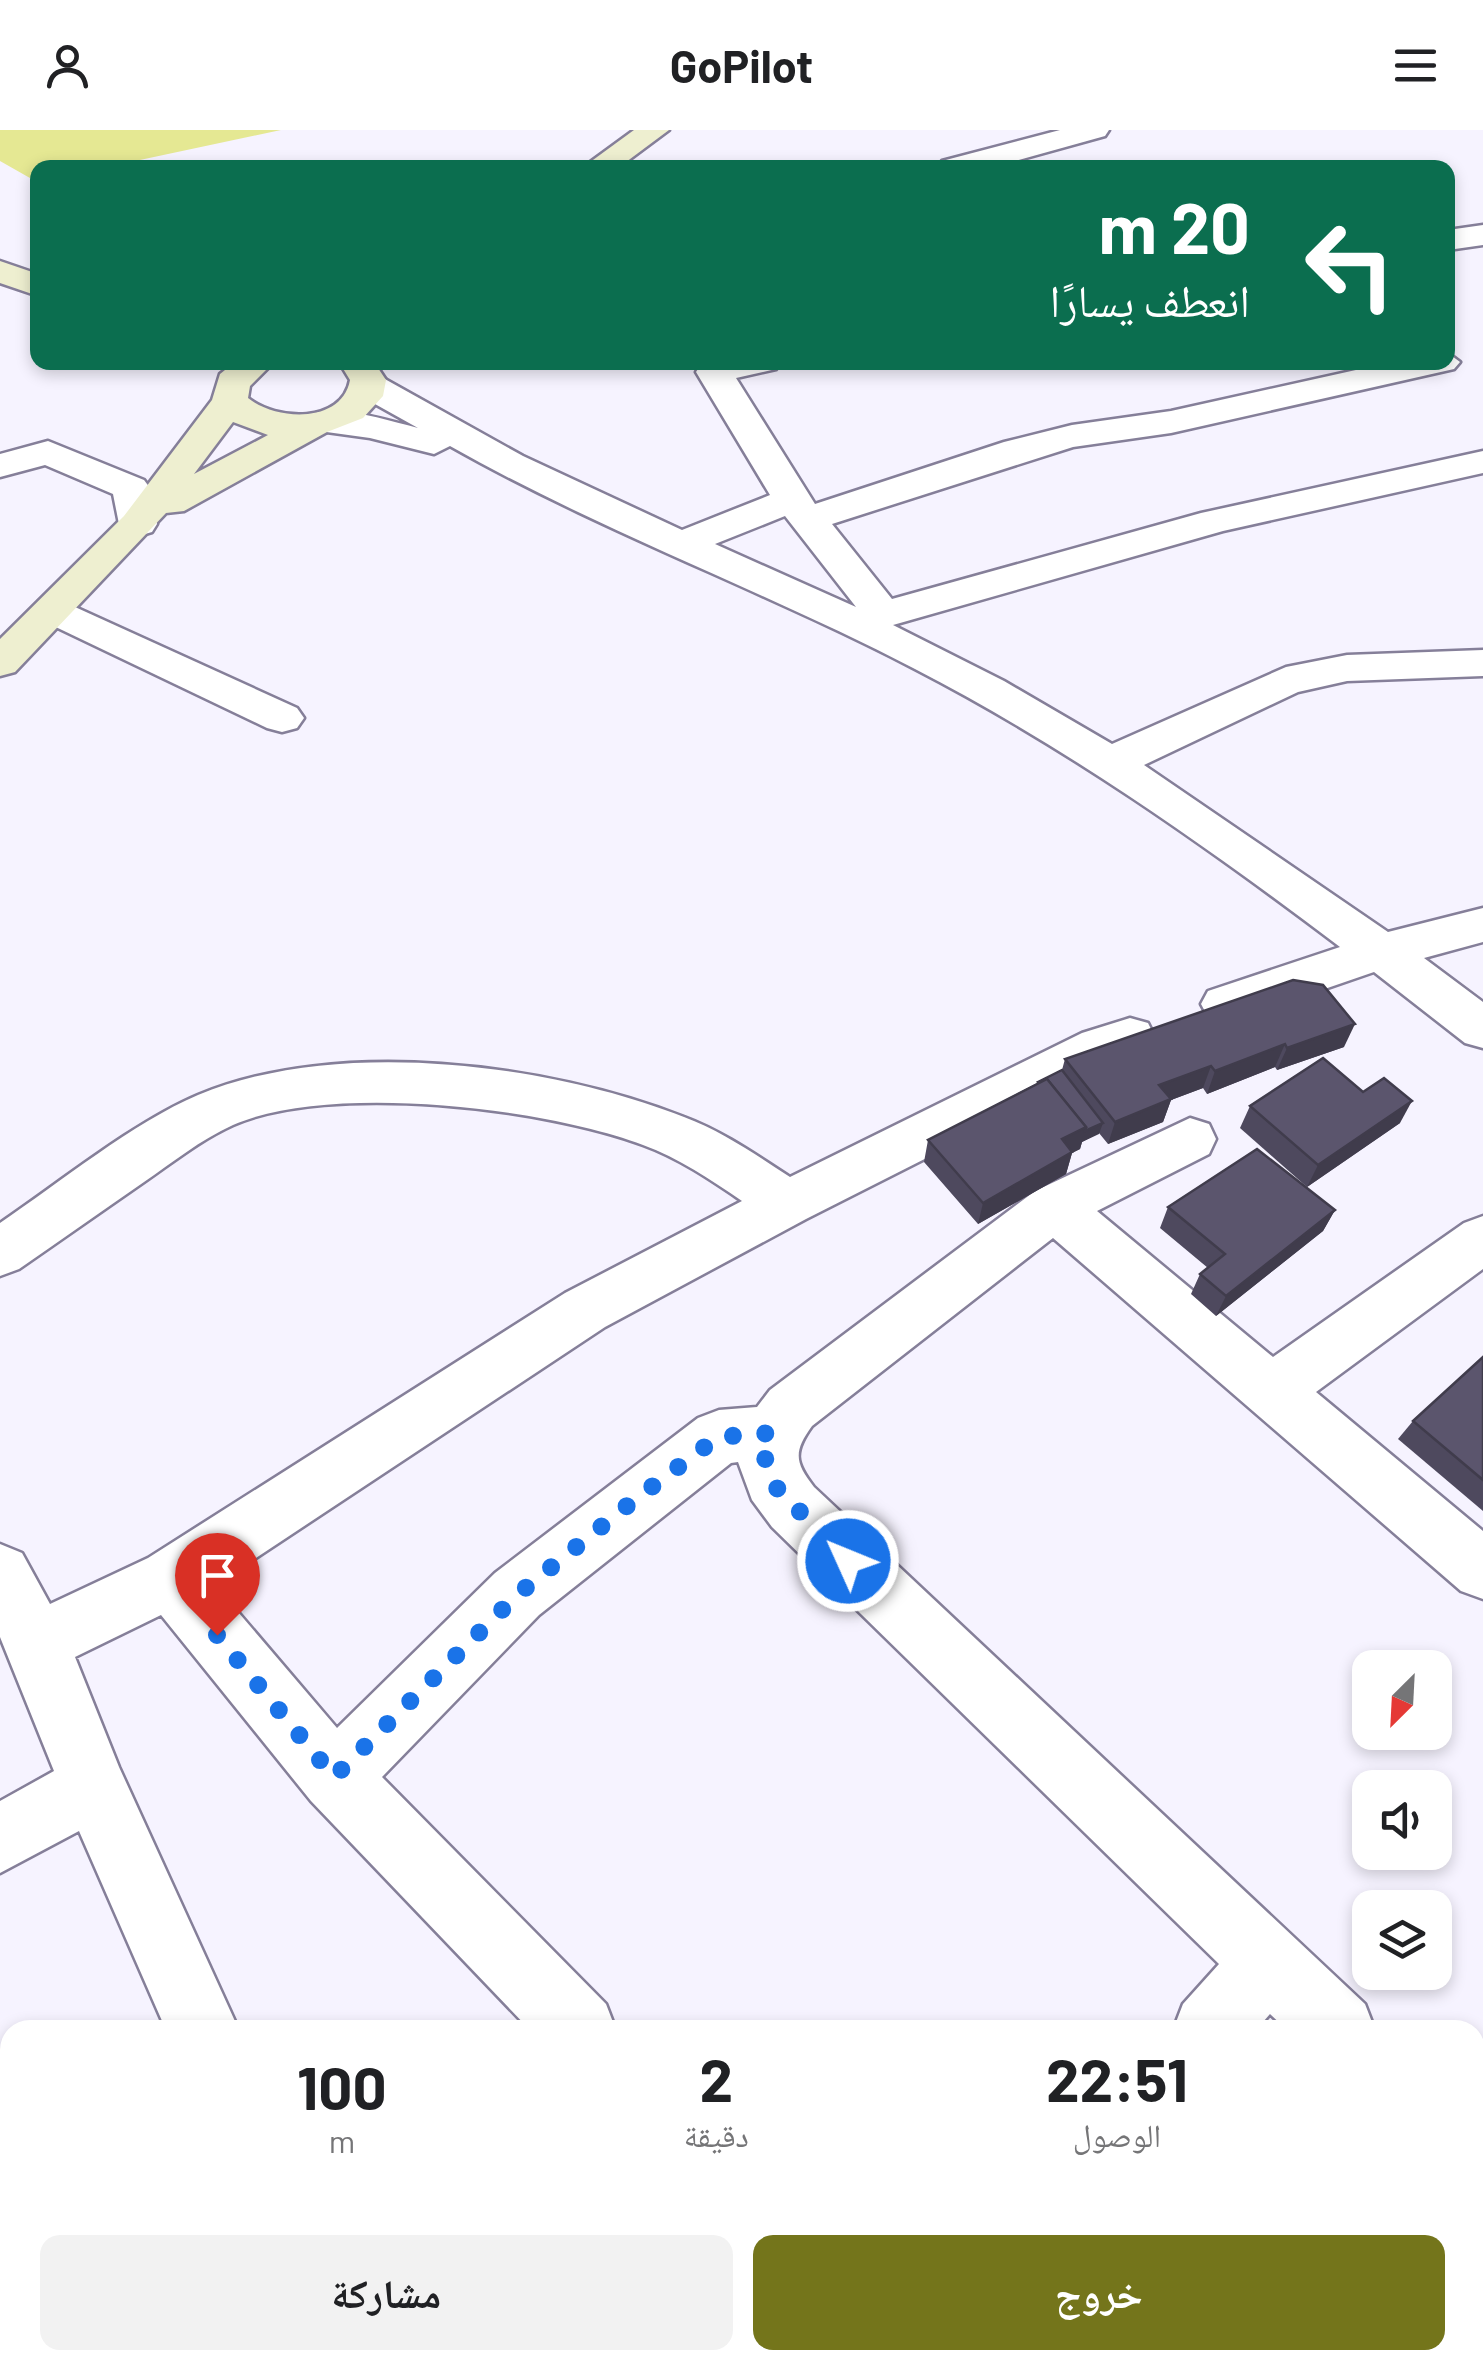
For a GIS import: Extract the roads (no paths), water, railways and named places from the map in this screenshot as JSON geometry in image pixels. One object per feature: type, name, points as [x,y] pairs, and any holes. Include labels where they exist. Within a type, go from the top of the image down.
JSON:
[{"type":"main road","points":[[609,160],[654,130]]},
{"type":"main road","points":[[0,270],[30,283]]},
{"type":"main road","points":[[201,370],[251,420],[269,425],[319,423]]},
{"type":"main road","points":[[0,663],[138,524],[230,397],[245,370]]},
{"type":"main road","points":[[138,524],[205,481],[356,407],[370,374]]},
{"type":"street","points":[[981,160],[1094,130]]},
{"type":"street","points":[[1057,138],[1080,160]]},
{"type":"street","points":[[1455,239],[1483,235]]},
{"type":"street","points":[[1455,360],[1483,353]]},
{"type":"street","points":[[724,370],[714,372],[868,618]]},
{"type":"street","points":[[681,544],[1072,436],[1171,422],[1408,370]]},
{"type":"street","points":[[370,374],[527,473]]},
{"type":"street","points":[[319,423],[418,438],[527,473],[681,544],[868,618],[1112,762],[1382,952],[1483,1029]]},
{"type":"street","points":[[0,466],[48,452],[65,459],[132,488],[138,524]]},
{"type":"street","points":[[868,618],[1215,520],[1483,462]]},
{"type":"street","points":[[53,610],[282,718]]},
{"type":"street","points":[[1112,762],[1286,681],[1346,668],[1483,664]]},
{"type":"street","points":[[195,2020],[16,1617],[170,1579],[585,1310],[787,1203],[1100,1048],[1382,952],[1483,925]]},
{"type":"street","points":[[0,1253],[191,1121],[232,1103],[288,1089],[404,1085],[526,1095],[650,1126],[722,1162],[787,1203]]},
{"type":"street","points":[[1190,1139],[1054,1207],[790,1408],[771,1433],[765,1458],[773,1484],[793,1507],[1329,2020]]},
{"type":"street","points":[[1054,1207],[1483,1570]]},
{"type":"street","points":[[1272,1391],[1483,1238]]},
{"type":"street","points":[[334,1777],[518,1594],[633,1501],[718,1437],[771,1433]]},
{"type":"street","points":[[170,1579],[334,1777],[570,2020]]},
{"type":"street","points":[[0,1839],[93,1786]]},
{"type":"street","points":[[1218,2020],[1268,1962]]}]
